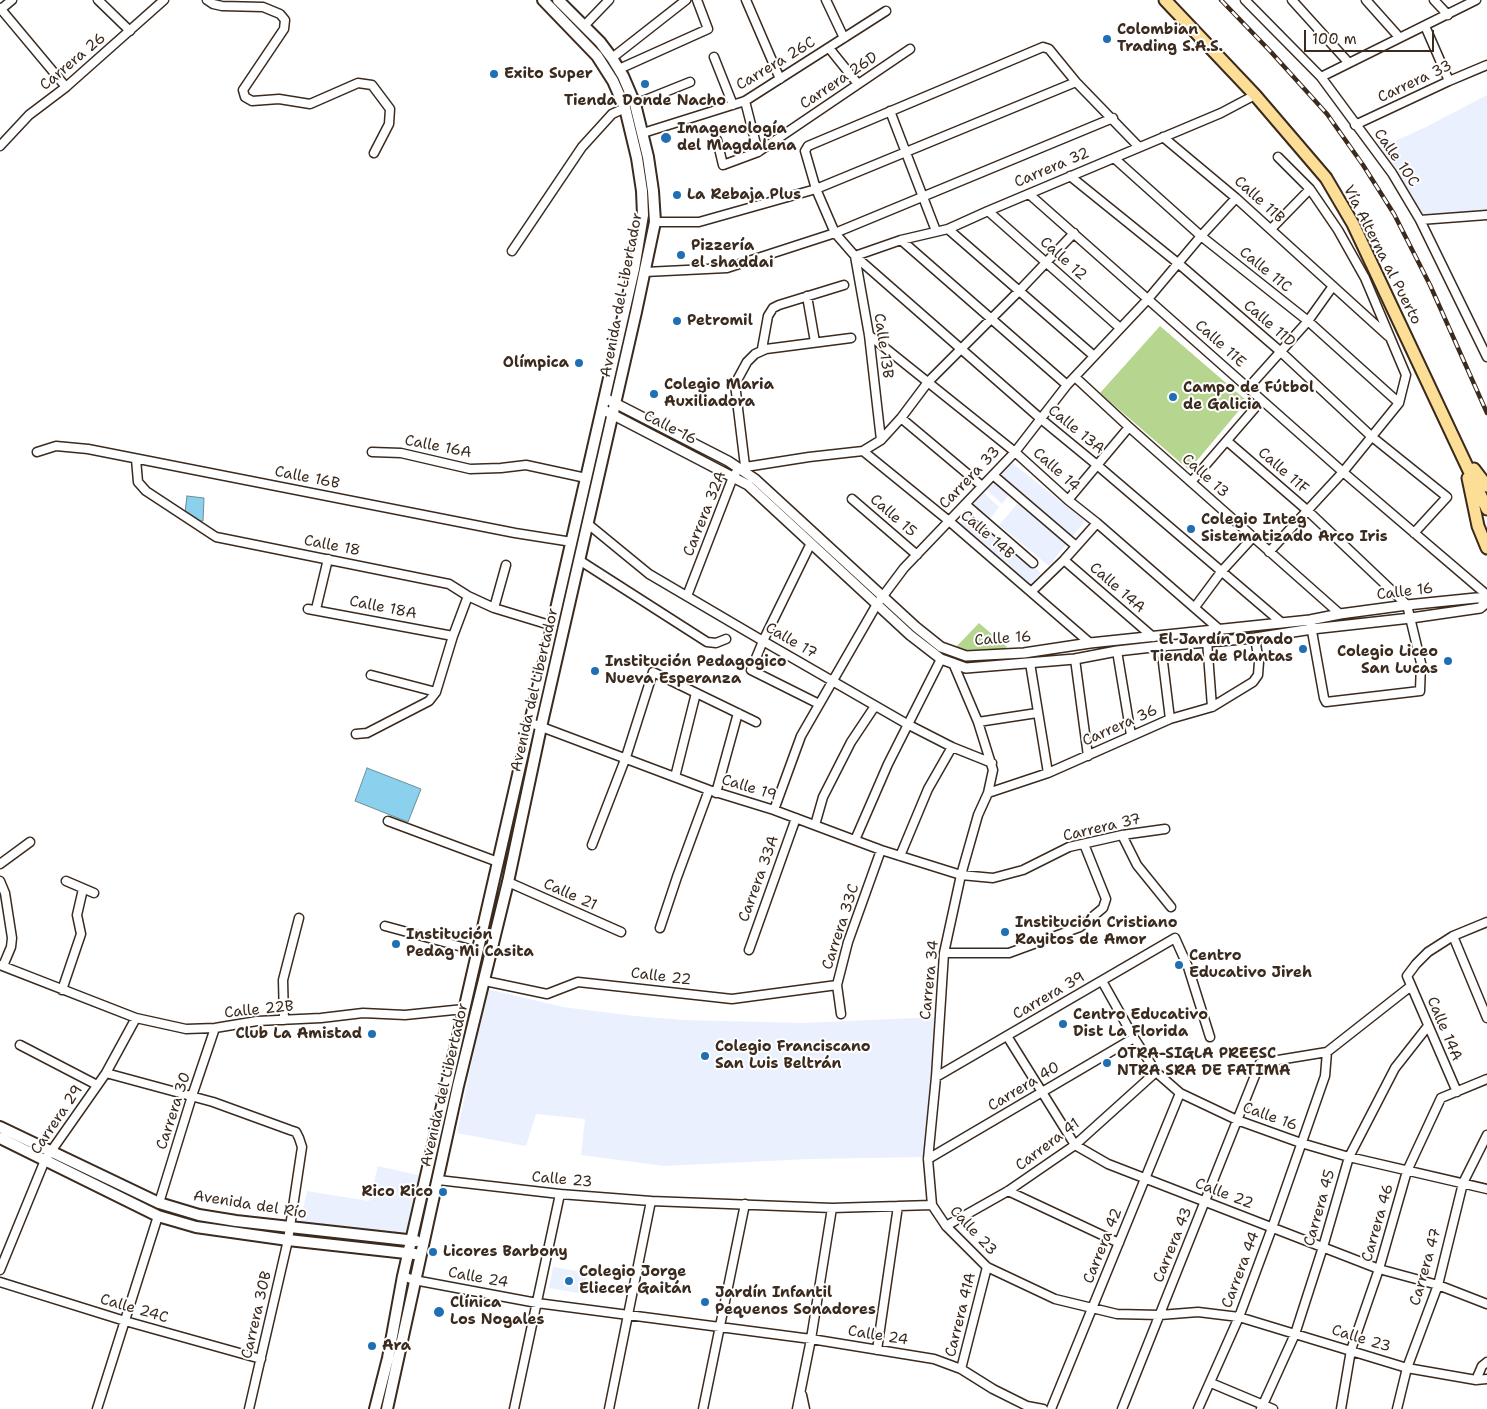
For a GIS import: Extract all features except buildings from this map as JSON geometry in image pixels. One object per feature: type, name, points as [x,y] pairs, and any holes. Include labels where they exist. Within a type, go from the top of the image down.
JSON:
[{"type":"main road","points":[[543,0],[597,56],[613,81],[625,108],[638,158],[643,215],[634,269],[602,409]]},
{"type":"main road","name":"Avenida del Libertador","points":[[387,1409],[414,1280],[458,1086],[508,882],[655,222],[653,191],[643,133],[635,104],[612,58],[600,42],[558,0]]},
{"type":"main road","name":"Vía Alterna al Puerto","points":[[1165,0],[1255,95],[1326,178],[1348,216],[1487,509]]},
{"type":"main road","name":"Avenida del Libertador","points":[[376,1409],[411,1240],[602,409]]},
{"type":"main road","points":[[1463,455],[1487,486]]},
{"type":"main road","points":[[1463,455],[1478,526],[1487,548]]},
{"type":"main road","name":"Avenida del Río","points":[[0,1127],[48,1156],[158,1216],[196,1227],[288,1240],[409,1252],[420,1255]]},
{"type":"main road","name":"Avenida del Río","points":[[0,1138],[160,1202],[199,1215],[290,1228],[411,1240],[423,1243]]},
{"type":"street","points":[[12,0],[1,9],[66,87]]},
{"type":"street","name":"Carrera 26","points":[[0,146],[29,115],[66,87],[164,0]]},
{"type":"street","points":[[208,0],[222,6],[263,8],[280,14],[285,20],[284,29],[243,90],[245,97],[252,102],[279,99],[310,104],[358,83],[372,85],[390,108],[389,124],[374,153]]},
{"type":"street","points":[[584,26],[609,0]]},
{"type":"street","points":[[612,58],[686,0]]},
{"type":"street","points":[[619,69],[708,29],[697,0]]},
{"type":"street","points":[[746,0],[780,79]]},
{"type":"street","points":[[826,0],[844,38]]},
{"type":"street","name":"Calle 10C","points":[[1245,0],[1320,77],[1392,173],[1420,220],[1487,357]]},
{"type":"street","points":[[1292,0],[1348,62]]},
{"type":"street","points":[[1366,0],[1399,37]]},
{"type":"street","points":[[1434,0],[1448,15]]},
{"type":"street","points":[[1320,77],[1476,0]]},
{"type":"street","points":[[101,1],[130,31]]},
{"type":"street","name":"Carrera 26C","points":[[643,133],[745,101],[886,11]]},
{"type":"street","points":[[1425,26],[1449,81]]},
{"type":"street","points":[[936,231],[890,111],[1042,47],[1050,49],[1076,82],[1139,146]]},
{"type":"street","points":[[829,48],[858,84]]},
{"type":"street","name":"Carrera 26D","points":[[717,140],[723,165],[758,152],[910,49]]},
{"type":"street","points":[[714,57],[733,105]]},
{"type":"street","name":"Carrera 33","points":[[1356,125],[1487,65]]},
{"type":"street","points":[[635,104],[690,82]]},
{"type":"street","points":[[655,222],[699,222],[816,190],[905,151],[1076,82]]},
{"type":"street","name":"Carrera 32","points":[[855,256],[902,240],[948,229],[1139,146],[1221,113],[1255,95]]},
{"type":"street","points":[[745,101],[758,152]]},
{"type":"street","points":[[512,251],[582,148],[612,114],[625,108]]},
{"type":"street","name":"Calle 13A","points":[[890,111],[805,149],[816,190],[835,233],[855,256],[1041,419],[1282,623]]},
{"type":"street","points":[[645,272],[727,268],[835,233],[922,195],[1113,118]]},
{"type":"street","name":"Calle 11B","points":[[1163,137],[1236,198],[1390,338]]},
{"type":"street","points":[[1269,552],[1308,511],[1399,403],[1406,375],[1364,278],[1338,230],[1310,189],[1278,157]]},
{"type":"street","name":"Calle 11C","points":[[1114,158],[1201,236],[1308,321],[1399,403]]},
{"type":"street","name":"Calle 11D","points":[[1070,176],[1178,264],[1281,352],[1371,436],[1447,497],[1414,533]]},
{"type":"street","points":[[1271,229],[1310,189]]},
{"type":"street","name":"Calle 11E","points":[[1029,194],[1261,401],[1486,597]]},
{"type":"street","name":"Carrera 33","points":[[774,810],[801,736],[880,600],[904,568],[1015,452],[1074,377],[1148,299],[1236,198]]},
{"type":"street","name":"Calle 12","points":[[988,211],[1120,328]]},
{"type":"street","points":[[1420,220],[1487,215]]},
{"type":"street","points":[[948,229],[1094,356]]},
{"type":"street","name":"Carrera 32A","points":[[687,596],[733,477],[742,467],[862,451],[881,440],[901,418],[928,382],[1019,292],[1074,233]]},
{"type":"street","points":[[902,240],[990,320],[1067,386]]},
{"type":"street","name":"Calle 13B","points":[[855,256],[869,335],[881,440]]},
{"type":"street","points":[[762,350],[771,311],[779,305],[844,285]]},
{"type":"street","points":[[1248,388],[1308,321],[1333,286]]},
{"type":"street","points":[[808,296],[815,342]]},
{"type":"street","name":"Calle 14","points":[[869,335],[1015,452],[1220,630]]},
{"type":"street","points":[[742,467],[735,384],[743,368],[755,354],[762,350],[851,338]]},
{"type":"street","name":"Calle 13","points":[[1074,377],[1340,614]]},
{"type":"street","name":"Calle 16","points":[[605,398],[742,467],[880,600],[910,635],[941,659],[966,668],[1075,659],[1117,651],[1207,641],[1255,638],[1311,624],[1340,614],[1486,597]]},
{"type":"street","points":[[1191,482],[1261,401]]},
{"type":"street","name":"Calle 16","points":[[602,409],[748,486],[811,543],[880,600],[941,646],[966,656],[1024,653],[1090,643],[1282,623],[1311,624],[1410,618],[1480,608],[1486,597]]},
{"type":"street","points":[[901,418],[982,486]]},
{"type":"street","points":[[1068,500],[1129,427]]},
{"type":"street","name":"Calle 11F","points":[[1227,441],[1308,511],[1407,606]]},
{"type":"street","name":"Calle 16B","points":[[37,452],[56,446],[88,449],[515,533],[572,542]]},
{"type":"street","name":"Calle 14B","points":[[862,451],[949,521],[1090,643]]},
{"type":"street","name":"Calle 16A","points":[[372,452],[400,453],[470,469],[526,465],[586,478]]},
{"type":"street","name":"Calle 18","points":[[136,459],[138,482],[146,491],[216,537],[448,584],[494,608],[552,626]]},
{"type":"street","points":[[992,475],[1076,546]]},
{"type":"street","name":"Calle 15","points":[[852,498],[917,555]]},
{"type":"street","points":[[965,504],[1033,563]]},
{"type":"street","points":[[1031,592],[1064,560],[1097,523]]},
{"type":"street","name":"Calle 17","points":[[588,524],[649,574],[907,724],[952,747],[992,763]]},
{"type":"street","points":[[1195,607],[1221,572],[1253,537]]},
{"type":"street","points":[[811,543],[763,641],[751,670],[819,704]]},
{"type":"street","name":"Calle 18A","points":[[328,559],[312,609],[453,636]]},
{"type":"street","points":[[579,560],[707,642],[716,643],[726,639]]},
{"type":"street","name":"Calle 14A","points":[[1064,560],[1153,637]]},
{"type":"street","points":[[494,608],[506,565]]},
{"type":"street","points":[[356,734],[367,733],[429,701],[436,692],[453,636],[468,596]]},
{"type":"street","points":[[1311,624],[1326,702],[1420,691],[1422,663],[1407,606]]},
{"type":"street","name":"Carrera 36","points":[[988,793],[1048,773],[1170,719],[1212,707],[1253,682],[1258,675],[1255,638]]},
{"type":"street","points":[[1207,641],[1212,707]]},
{"type":"street","points":[[1161,646],[1170,719]]},
{"type":"street","points":[[1117,651],[1131,735]]},
{"type":"street","points":[[855,840],[907,724],[941,659]]},
{"type":"street","points":[[1075,659],[1088,756]]},
{"type":"street","points":[[953,663],[978,722],[992,763]]},
{"type":"street","points":[[1030,663],[1048,773]]},
{"type":"street","points":[[592,845],[626,758],[653,672],[756,722]]},
{"type":"street","points":[[371,675],[436,692]]},
{"type":"street","points":[[675,777],[696,693]]},
{"type":"street","points":[[815,825],[823,798],[847,750],[875,706]]},
{"type":"street","points":[[660,928],[676,877],[712,791],[738,713]]},
{"type":"street","points":[[978,722],[1037,713]]},
{"type":"street","name":"Calle 19","points":[[531,722],[712,791],[774,810],[882,850],[961,875]]},
{"type":"street","points":[[900,856],[928,789],[952,747]]},
{"type":"street","name":"Carrera 34","points":[[932,1205],[928,1159],[936,1077],[944,953],[961,875],[978,815],[988,793],[993,770],[992,763]]},
{"type":"street","name":"Carrera 33A","points":[[749,950],[796,818]]},
{"type":"street","points":[[388,821],[498,862]]},
{"type":"street","name":"Carrera 37","points":[[961,875],[993,878],[1024,870],[1069,847],[1122,835],[1165,829]]},
{"type":"street","points":[[1122,835],[1137,865],[1171,907]]},
{"type":"street","points":[[0,864],[30,842]]},
{"type":"street","points":[[944,953],[1009,953],[1036,945],[1080,927],[1103,908],[1106,900],[1084,844]]},
{"type":"street","name":"Carrera 33C","points":[[841,1014],[837,985],[848,942],[882,850]]},
{"type":"street","name":"Calle 22B","points":[[0,881],[5,892],[12,938],[11,947],[1,966],[136,1018],[186,1029],[215,1028],[257,1021],[363,1013],[405,1014],[464,1009]]},
{"type":"street","points":[[66,881],[94,893]]},
{"type":"street","name":"Calle 21","points":[[508,882],[621,932]]},
{"type":"street","points":[[62,990],[81,934],[77,915],[83,889]]},
{"type":"street","points":[[284,1020],[283,980],[300,918]]},
{"type":"street","points":[[1486,1012],[1453,936],[1487,922]]},
{"type":"street","points":[[385,926],[478,951]]},
{"type":"street","name":"Calle 14A","points":[[1453,936],[1428,952],[1407,976],[1457,1092]]},
{"type":"street","name":"Carrera 39","points":[[936,1077],[1176,938],[1188,967],[1210,1037]]},
{"type":"street","name":"Calle 22","points":[[485,981],[547,994],[578,982],[732,999],[837,985]]},
{"type":"street","name":"Calle 16","points":[[1102,981],[1134,1038],[1156,1072],[1180,1093],[1237,1120],[1301,1143],[1407,1172],[1487,1189]]},
{"type":"street","points":[[1327,1052],[1411,986]]},
{"type":"street","name":"Carrera 29","points":[[0,1270],[48,1156],[106,1073],[136,1018]]},
{"type":"street","name":"Carrera 45","points":[[1262,1407],[1295,1334],[1349,1157],[1395,1068],[1428,1026]]},
{"type":"street","name":"Carrera 30","points":[[160,1202],[215,1028]]},
{"type":"street","name":"Calle 22","points":[[1007,1036],[1075,1145],[1108,1164],[1379,1269],[1438,1285],[1487,1304]]},
{"type":"street","name":"Carrera 40","points":[[928,1159],[1134,1038]]},
{"type":"street","points":[[20,1045],[97,1085]]},
{"type":"street","name":"Carrera 43","points":[[1122,1409],[1260,1063],[1327,1052]]},
{"type":"street","name":"Carrera 44","points":[[1198,1409],[1239,1317],[1272,1228],[1325,1076],[1327,1052]]},
{"type":"street","name":"Carrera 41","points":[[946,1226],[1008,1191],[1075,1145],[1156,1072]]},
{"type":"street","name":"Carrera 30B","points":[[106,1073],[192,1096],[296,1132],[302,1147],[288,1240],[249,1409]]},
{"type":"street","name":"Carrera 46","points":[[1341,1409],[1351,1350],[1379,1269],[1407,1172],[1441,1098],[1487,1079]]},
{"type":"street","name":"Carrera 42","points":[[1051,1409],[1180,1093]]},
{"type":"street","name":"Carrera 47","points":[[1397,1409],[1408,1368],[1438,1285],[1463,1183],[1487,1135]]},
{"type":"street","name":"Calle 23","points":[[438,1180],[560,1194],[651,1200],[832,1208],[932,1205],[946,1226],[987,1267],[1055,1299],[1117,1314],[1160,1315],[1198,1312],[1239,1317],[1408,1368],[1476,1380],[1487,1379]]},
{"type":"street","points":[[1008,1191],[1119,1242]]},
{"type":"street","points":[[514,1409],[560,1194]]},
{"type":"street","points":[[609,1409],[651,1200]]},
{"type":"street","points":[[704,1409],[745,1204]]},
{"type":"street","points":[[877,1350],[898,1206]]},
{"type":"street","points":[[797,1409],[811,1339],[832,1208]]},
{"type":"street","points":[[97,1409],[158,1216]]},
{"type":"street","name":"Carrera 41A","points":[[961,1369],[987,1267]]},
{"type":"street","name":"Calle 24","points":[[403,1276],[414,1280],[538,1303],[811,1339],[934,1359],[961,1369],[993,1389],[1027,1406],[1043,1409]]},
{"type":"street","name":"Calle 24C","points":[[0,1282],[125,1321],[261,1359]]},
{"type":"street","points":[[1476,1380],[1482,1366],[1487,1362]]},
{"type":"street","points":[[1211,1383],[1262,1407],[1273,1409]]},
{"type":"street","points":[[801,1393],[805,1409]]},
{"type":"shaded area","points":[[1487,95],[1487,214],[1426,218],[1377,142],[1395,141]]},
{"type":"shaded area","points":[[1010,461],[1085,521],[1071,538],[996,476]]},
{"type":"shaded area","points":[[995,480],[1011,492],[1002,504],[986,489]]},
{"type":"shaded area","points":[[983,492],[999,507],[990,519],[973,505]]},
{"type":"shaded area","points":[[1018,503],[1068,542],[1049,566],[999,525]]},
{"type":"shaded area","points":[[970,510],[1041,573],[1030,585],[959,524]]},
{"type":"shaded area","name":"Colegio Franciscano San Luis Beltrán","points":[[487,989],[563,1007],[683,1020],[803,1023],[939,1017],[926,1157],[810,1159],[664,1166],[581,1155],[585,1119],[536,1114],[526,1146],[457,1133]]},
{"type":"shaded area","points":[[378,1166],[422,1176],[409,1235],[300,1223],[307,1191],[369,1201]]},
{"type":"shaded area","name":"Colegio Jorge Eliecer Gaitán","points":[[553,1267],[588,1273],[585,1294],[549,1288]]},
{"type":"green space","name":"Campo de Fútbol de Galicia","points":[[1160,326],[1247,401],[1189,470],[1100,393]]},
{"type":"green space","points":[[979,623],[1007,647],[1002,651],[969,652],[956,647]]},
{"type":"water","points":[[187,496],[204,498],[203,521],[184,520]]},
{"type":"water","points":[[367,768],[421,789],[408,822],[355,801]]},
{"type":"railway","points":[[1221,0],[1327,114],[1363,165],[1394,214],[1430,285],[1487,413]]},
{"type":"place","name":"Colombian Trading S.A.S.","points":[[1107,39]]},
{"type":"place","name":"Exito Super","points":[[494,74]]},
{"type":"place","name":"Tienda Donde Nacho","points":[[645,84]]},
{"type":"place","name":"Imagenología del Magdalena","points":[[666,138]]},
{"type":"place","name":"La Rebaja Plus","points":[[677,195]]},
{"type":"place","name":"Pizzería el shaddai","points":[[681,255]]},
{"type":"place","name":"Petromil","points":[[677,321]]},
{"type":"place","name":"Olímpica","points":[[579,363]]},
{"type":"place","name":"Colegio Maria Auxiliadora","points":[[654,394]]},
{"type":"place","name":"Campo de Fútbol de Galicia","points":[[1173,397]]},
{"type":"place","name":"Colegio Integ Sistematizado Arco Iris","points":[[1191,529]]},
{"type":"place","name":"El Jardín Dorado Tienda de Plantas","points":[[1303,649]]},
{"type":"place","name":"Colegio Liceo San Lucas","points":[[1448,661]]},
{"type":"place","name":"Institución Pedagogico Nueva Esperanza","points":[[595,671]]},
{"type":"place","name":"Institución Cristiano Rayitos de Amor","points":[[1005,932]]},
{"type":"place","name":"Institución Pedag Mi Casita","points":[[396,944]]},
{"type":"place","name":"Centro Educativo Jireh","points":[[1179,965]]},
{"type":"place","name":"Centro Educativo Dist La Florida","points":[[1063,1024]]},
{"type":"place","name":"Club La Amistad","points":[[372,1034]]},
{"type":"place","name":"Colegio Franciscano San Luis Beltrán","points":[[705,1056]]},
{"type":"place","name":"OTRA-SIGLA PREESC NTRA SRA DE FATIMA","points":[[1107,1063]]},
{"type":"place","name":"Rico Rico","points":[[443,1192]]},
{"type":"place","name":"Licores Barbony","points":[[433,1252]]},
{"type":"place","name":"Colegio Jorge Eliecer Gaitán","points":[[569,1281]]},
{"type":"place","name":"Jardín Infantil Pequenos Sonadores","points":[[705,1302]]},
{"type":"place","name":"Clínica Los Nogales","points":[[439,1312]]},
{"type":"place","name":"Ara","points":[[372,1346]]}]
